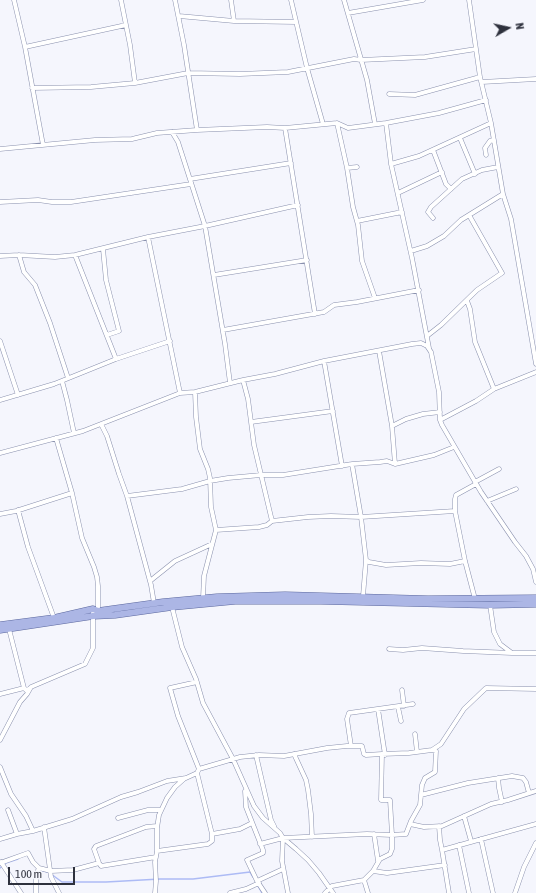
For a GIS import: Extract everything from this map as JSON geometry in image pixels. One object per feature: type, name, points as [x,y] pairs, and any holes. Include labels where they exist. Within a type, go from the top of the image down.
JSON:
[{"type":"main road","points":[[0,625],[54,618],[96,610],[203,598],[285,595],[475,599],[536,598]]},
{"type":"main road","points":[[0,630],[93,616],[116,615],[172,607],[235,601],[284,600],[490,605],[536,604]]},
{"type":"street","points":[[14,0],[25,47],[43,145]]},
{"type":"street","points":[[121,0],[130,45],[135,83]]},
{"type":"street","points":[[176,0],[197,130]]},
{"type":"street","points":[[231,0],[234,21]]},
{"type":"street","points":[[291,0],[307,68],[323,124]]},
{"type":"street","points":[[344,0],[361,60],[375,124]]},
{"type":"street","points":[[348,13],[408,1],[423,0]]},
{"type":"street","points":[[469,0],[480,78],[491,123],[503,194],[511,219],[536,364]]},
{"type":"street","points":[[179,16],[234,21],[296,22]]},
{"type":"street","points":[[25,47],[126,25]]},
{"type":"street","points":[[32,88],[90,87],[135,83],[188,73],[240,74],[288,72],[354,59],[425,57],[476,50]]},
{"type":"street","points":[[389,94],[415,95],[480,78]]},
{"type":"street","points":[[482,82],[536,79]]},
{"type":"street","points":[[0,149],[95,140],[132,139],[157,133],[197,130],[267,127],[285,128],[337,123],[348,128],[386,124],[439,113],[486,100]]},
{"type":"street","points":[[337,123],[357,221],[362,261],[375,298]]},
{"type":"street","points":[[391,164],[407,160],[433,150],[491,123]]},
{"type":"street","points":[[386,124],[391,164],[411,251],[429,348],[439,392],[440,420],[454,447],[476,483],[526,556],[533,569],[536,582]]},
{"type":"street","points":[[285,128],[315,314]]},
{"type":"street","points":[[172,132],[178,142],[205,226],[223,330],[230,383]]},
{"type":"street","points":[[460,138],[475,174]]},
{"type":"street","points":[[486,155],[485,148],[490,141],[494,140]]},
{"type":"street","points":[[433,150],[446,184],[451,190]]},
{"type":"street","points":[[0,202],[38,200],[70,202],[291,163]]},
{"type":"street","points":[[347,168],[357,167]]},
{"type":"street","points":[[433,218],[428,212],[429,209],[462,179],[486,169],[498,167]]},
{"type":"street","points":[[398,193],[442,172]]},
{"type":"street","points":[[411,251],[427,246],[444,236],[461,220],[503,194]]},
{"type":"street","points":[[0,256],[19,255],[55,257],[75,255],[148,237],[298,205]]},
{"type":"street","points":[[357,221],[402,212]]},
{"type":"street","points":[[427,336],[441,325],[477,290],[502,273],[469,215]]},
{"type":"street","points":[[148,237],[180,394]]},
{"type":"street","points":[[104,249],[106,280],[119,331],[107,335]]},
{"type":"street","points":[[19,255],[24,272],[34,285],[52,328],[68,378]]},
{"type":"street","points":[[75,255],[116,359]]},
{"type":"street","points":[[214,275],[307,260]]},
{"type":"street","points":[[223,330],[315,314],[324,312],[334,305],[419,290]]},
{"type":"street","points":[[467,301],[470,309],[475,342],[494,389]]},
{"type":"street","points":[[0,400],[62,381],[116,359],[170,340]]},
{"type":"street","points":[[0,341],[18,395]]},
{"type":"street","points":[[0,453],[74,433],[180,394],[275,374],[324,361],[412,344],[421,343],[429,348]]},
{"type":"street","points":[[379,351],[392,426],[395,464]]},
{"type":"street","points":[[324,361],[342,466]]},
{"type":"street","points":[[440,420],[476,401],[494,389],[536,372]]},
{"type":"street","points":[[243,380],[248,399],[254,445],[272,521]]},
{"type":"street","points":[[62,381],[74,433]]},
{"type":"street","points":[[195,392],[196,417],[201,453],[208,469],[211,507],[216,530],[204,576],[203,598]]},
{"type":"street","points":[[251,422],[333,411]]},
{"type":"street","points":[[392,426],[406,419],[423,414],[440,412]]},
{"type":"street","points":[[101,424],[107,436],[118,474],[127,496],[150,582],[154,603]]},
{"type":"street","points":[[0,694],[24,688],[26,690],[36,684],[85,664],[93,648],[93,616],[96,610],[98,586],[97,577],[82,538],[72,494],[56,438]]},
{"type":"street","points":[[127,496],[182,489],[210,481],[261,475],[283,475],[352,464],[387,462],[395,464],[434,455],[454,447]]},
{"type":"street","points":[[352,464],[361,517],[366,560],[363,596]]},
{"type":"street","points":[[475,599],[465,562],[454,499],[456,495],[500,469]]},
{"type":"street","points":[[488,501],[516,488]]},
{"type":"street","points":[[0,514],[72,494]]},
{"type":"street","points":[[18,510],[28,547],[54,618]]},
{"type":"street","points":[[216,530],[259,527],[266,526],[272,521],[331,516],[361,517],[455,511]]},
{"type":"street","points":[[150,582],[175,561],[212,544]]},
{"type":"street","points":[[366,560],[369,562],[386,565],[421,563],[450,564],[465,562]]},
{"type":"street","points":[[490,605],[494,632],[500,644],[512,653]]},
{"type":"street","points":[[172,607],[182,648],[197,682],[206,710],[233,759],[254,806],[263,818],[308,860],[333,893]]},
{"type":"street","points":[[9,629],[24,688]]},
{"type":"street","points":[[389,649],[422,648],[463,651],[536,653]]},
{"type":"street","points":[[157,851],[208,844],[212,841],[212,834],[198,771],[170,688],[197,682]]},
{"type":"street","points":[[0,740],[29,688]]},
{"type":"street","points":[[155,893],[157,826],[161,810],[175,787],[198,771],[233,759],[256,755],[284,756],[327,748],[362,746],[364,754],[366,755],[383,755],[432,750],[441,744],[464,709],[483,689],[536,689]]},
{"type":"street","points":[[402,690],[404,706]]},
{"type":"street","points":[[351,746],[347,719],[349,713],[413,704]]},
{"type":"street","points":[[398,707],[401,721]]},
{"type":"street","points":[[325,893],[330,888],[342,884],[364,880],[373,871],[378,861],[390,854],[392,849],[390,800],[381,800],[383,755],[378,709]]},
{"type":"street","points":[[415,734],[418,752]]},
{"type":"street","points":[[260,844],[283,838],[406,834],[420,805],[425,778],[435,772],[436,751],[432,750]]},
{"type":"street","points":[[294,754],[306,780],[311,814],[312,837]]},
{"type":"street","points":[[256,755],[271,820],[274,827]]},
{"type":"street","points":[[0,767],[10,794],[26,816],[34,832]]},
{"type":"street","points":[[421,794],[468,783],[512,776],[523,778],[526,782],[529,793]]},
{"type":"street","points":[[0,839],[17,834],[34,832],[44,827],[72,819],[121,797],[167,781],[186,778]]},
{"type":"street","points":[[498,778],[502,802]]},
{"type":"street","points":[[245,788],[246,807],[263,853],[247,860],[257,883],[265,893]]},
{"type":"street","points":[[410,824],[424,827],[439,826],[491,804],[536,791]]},
{"type":"street","points":[[8,810],[17,834]]},
{"type":"street","points":[[118,818],[148,810],[161,810]]},
{"type":"street","points":[[464,816],[472,841]]},
{"type":"street","points":[[212,834],[240,828],[252,823]]},
{"type":"street","points":[[442,850],[536,824]]},
{"type":"street","points":[[98,864],[94,851],[95,847],[146,827],[157,826]]},
{"type":"street","points":[[439,826],[449,893]]},
{"type":"street","points":[[44,827],[52,877],[59,893]]},
{"type":"street","points":[[374,834],[378,861]]},
{"type":"street","points":[[283,838],[283,869],[288,893]]},
{"type":"street","points":[[481,838],[493,893]]},
{"type":"street","points":[[515,893],[524,867],[536,843]]},
{"type":"street","points":[[459,845],[469,893]]},
{"type":"street","points":[[21,893],[2,864],[28,853],[33,862],[39,868],[52,871],[72,870],[98,864],[101,866],[156,857]]},
{"type":"street","points":[[373,871],[387,873],[445,866]]},
{"type":"street","points":[[36,893],[36,873],[39,868]]},
{"type":"street","points":[[230,893],[246,889],[283,869]]},
{"type":"street","points":[[364,880],[368,893]]},
{"type":"street","points":[[246,889],[250,893]]},
{"type":"waterway","points":[[0,868],[6,863],[18,859]]},
{"type":"waterway","points":[[38,870],[48,872]]},
{"type":"waterway","points":[[51,874],[62,882],[193,879],[250,872],[253,877]]},
{"type":"waterway","points":[[257,884],[262,893]]}]
